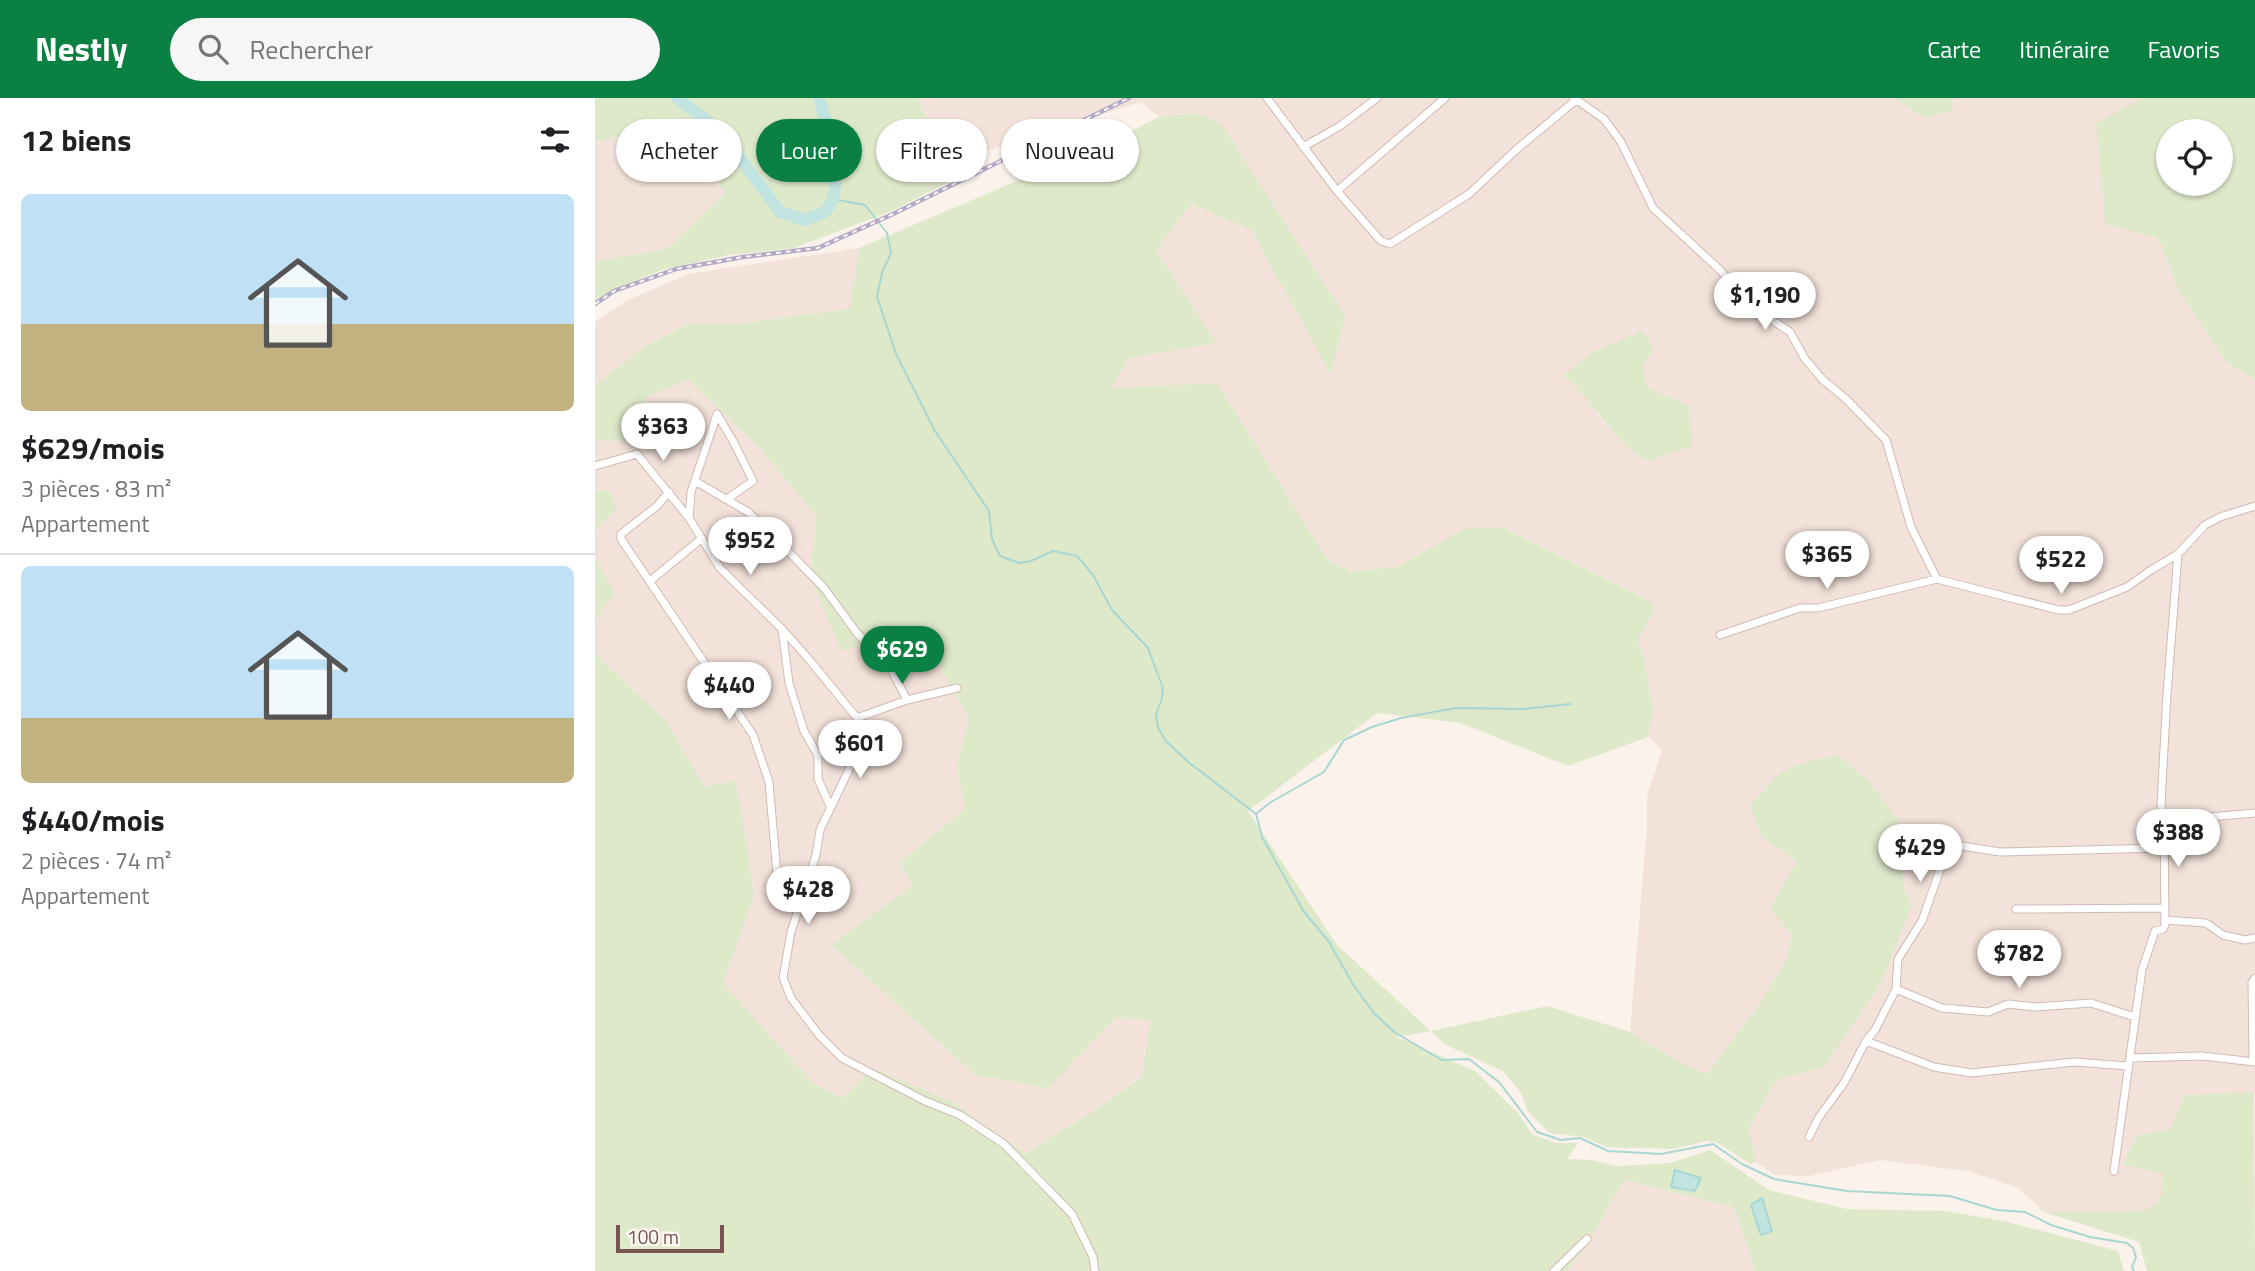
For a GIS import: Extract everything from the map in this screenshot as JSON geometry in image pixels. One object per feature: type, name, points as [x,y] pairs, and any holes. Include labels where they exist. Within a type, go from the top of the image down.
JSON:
[{"type":"street","points":[[1268,98],[1337,191],[1381,241],[1389,244],[1469,194],[1575,99],[1604,119],[1621,142],[1653,208],[1748,300],[1790,332],[1805,359],[1823,380],[1846,399],[1886,440],[1910,527],[1937,579]]},
{"type":"street","points":[[1303,147],[1340,127],[1377,98]]},
{"type":"street","points":[[1337,191],[1445,98]]},
{"type":"street","points":[[689,518],[691,492],[717,414],[753,481],[727,499]]},
{"type":"street","points":[[595,466],[637,454],[689,518],[720,568],[782,629],[857,718],[866,734],[820,830],[816,855],[791,932],[783,978],[798,1010],[842,1058],[925,1101],[960,1115],[1004,1144],[1072,1214],[1093,1257],[1095,1271]]},
{"type":"street","points":[[695,481],[754,517],[824,588],[857,633],[891,669],[907,699]]},
{"type":"street","points":[[669,492],[657,506],[620,537],[754,735],[769,782],[776,874],[805,887]]},
{"type":"street","points":[[1720,635],[1800,608],[1818,608],[1937,579],[2064,610],[2127,587],[2178,554],[2205,525],[2220,517],[2255,506]]},
{"type":"street","points":[[650,581],[701,539]]},
{"type":"street","points":[[2114,1171],[2141,970],[2155,931],[2163,929],[2165,920],[2164,821],[2161,804],[2178,554]]},
{"type":"street","points":[[782,629],[789,683],[804,731],[818,755],[818,779],[830,806]]},
{"type":"street","points":[[857,718],[907,699],[957,688]]},
{"type":"street","points":[[2164,821],[2255,813]]},
{"type":"street","points":[[1809,1137],[1819,1117],[1844,1083],[1896,989],[1898,959],[1922,921],[1949,844],[2000,852],[2164,848]]},
{"type":"street","points":[[2016,909],[2165,908]]},
{"type":"street","points":[[2165,920],[2206,923],[2223,935],[2245,940],[2255,938]]},
{"type":"street","points":[[1866,1041],[1934,1067],[1972,1073],[2074,1062],[2129,1062],[2202,1056],[2254,1061],[2252,980],[2255,978]]},
{"type":"street","points":[[1896,989],[1942,1008],[1988,1012],[2008,1003],[2035,1007],[2091,1003],[2135,1017]]},
{"type":"street","points":[[1554,1271],[1587,1239]]},
{"type":"shaded area","points":[[917,98],[1894,98],[1924,118],[1952,111],[1953,98],[2143,98],[2096,124],[2158,238],[2178,289],[2226,362],[2255,379],[2255,1095],[2254,1092],[2161,1173],[2163,1192],[2155,1206],[2142,1211],[2044,1212],[2018,1188],[1967,1171],[1880,1160],[1809,1176],[1775,1175],[1756,1162],[1749,1127],[1777,1080],[1824,1067],[1903,886],[1902,847],[1763,837],[1797,861],[1771,909],[1792,935],[1785,961],[1759,1005],[1706,1076],[1630,1032],[1647,828],[1647,797],[1662,750],[1648,737],[1653,709],[1644,657],[1638,640],[1655,610],[1464,529],[1396,567],[1352,571],[1329,562],[1217,383],[1109,388],[1130,358],[1216,342],[1156,250],[1191,204],[1251,230],[1331,374],[1345,316],[1221,123],[1193,113],[1159,117],[1141,102],[1087,119],[1001,119],[1001,146],[987,150],[987,119],[928,119]],"holes":[[[1652,352],[1643,366],[1647,386],[1676,399],[1647,461],[1603,422],[1580,389]]]},
{"type":"shaded area","points":[[616,138],[616,182],[718,182],[725,193],[667,249],[595,261],[595,141]]},
{"type":"shaded area","points":[[859,248],[850,309],[731,324],[689,323],[644,347],[595,385],[595,322],[628,300],[688,274]]},
{"type":"shaded area","points":[[688,379],[761,450],[817,517],[810,576],[882,640],[939,663],[968,716],[957,767],[965,809],[899,863],[913,885],[832,946],[975,1075],[1048,1088],[1115,1018],[1151,1020],[1141,1076],[1095,1110],[1026,1153],[956,1104],[843,1098],[814,1084],[723,983],[754,897],[745,829],[735,781],[705,787],[667,722],[600,658],[595,649],[595,621],[615,593],[595,559],[595,530],[618,508],[608,489],[595,492],[595,441],[629,441],[643,399]]},
{"type":"shaded area","points":[[1624,1180],[1732,1207],[1744,1235],[1754,1271],[1567,1271],[1585,1249]]},
{"type":"green space","points":[[595,98],[917,98],[928,119],[876,119],[876,182],[949,182],[892,211],[794,248],[729,255],[662,270],[615,289],[595,302],[595,261],[667,249],[725,193],[718,182],[742,182],[742,119],[616,119],[616,138],[595,141]]},
{"type":"green space","points":[[1894,98],[1953,98],[1952,111],[1924,118]]},
{"type":"green space","points":[[2143,98],[2255,98],[2255,379],[2226,362],[2178,289],[2158,238],[2105,224],[2096,123]]},
{"type":"green space","points":[[1195,113],[1221,123],[1345,316],[1331,375],[1251,230],[1191,204],[1156,250],[1217,343],[1130,358],[1110,388],[1217,383],[1329,562],[1352,571],[1396,567],[1464,529],[1503,528],[1651,602],[1655,609],[1638,640],[1644,657],[1653,709],[1648,737],[1568,766],[1460,723],[1377,713],[1248,811],[1337,945],[1431,1031],[1397,1037],[1475,1071],[1519,1114],[1532,1134],[1555,1143],[1578,1143],[1567,1159],[1592,1160],[1616,1166],[1670,1163],[1710,1150],[1769,1190],[1847,1209],[1945,1211],[2004,1221],[2118,1251],[2124,1271],[1754,1271],[1744,1235],[1732,1207],[1624,1180],[1585,1249],[1567,1271],[595,1271],[595,649],[600,658],[667,722],[705,787],[735,780],[754,897],[723,983],[814,1084],[843,1098],[873,1068],[956,1104],[1026,1153],[1095,1110],[1141,1077],[1151,1020],[1116,1018],[1048,1088],[975,1075],[831,945],[913,885],[899,863],[965,809],[957,767],[968,716],[938,663],[882,640],[841,651],[810,576],[817,517],[761,450],[688,379],[643,399],[629,441],[595,441],[595,385],[644,347],[689,323],[732,324],[849,309],[859,248],[1015,182],[1139,182],[1139,127],[1159,117]]},
{"type":"green space","points":[[1640,332],[1649,336],[1652,352],[1643,366],[1647,386],[1689,406],[1692,446],[1647,461],[1612,431],[1563,375],[1595,351]]},
{"type":"green space","points":[[608,489],[618,508],[595,530],[595,492]]},
{"type":"green space","points":[[595,559],[615,593],[595,621]]},
{"type":"green space","points":[[1837,755],[1869,781],[1897,818],[1902,847],[1903,886],[1912,904],[1881,983],[1824,1067],[1777,1080],[1749,1127],[1756,1162],[1750,1164],[1716,1142],[1707,1141],[1673,1149],[1607,1147],[1584,1137],[1549,1133],[1527,1110],[1521,1093],[1503,1071],[1444,1044],[1431,1031],[1547,1006],[1630,1032],[1706,1075],[1759,1005],[1785,961],[1792,935],[1770,909],[1797,861],[1762,837],[1750,806],[1776,776],[1800,763]]},
{"type":"green space","points":[[2254,1092],[2255,1271],[2147,1271],[2139,1242],[2044,1212],[2142,1211],[2149,1208],[2160,1197],[2161,1173],[2123,1165],[2136,1136],[2171,1129],[2184,1095]]},
{"type":"water","points":[[1675,1170],[1701,1178],[1695,1191],[1671,1187]]},
{"type":"water","points":[[1762,1198],[1772,1231],[1761,1235],[1751,1205]]},
{"type":"waterway","points":[[677,98],[719,130],[780,212],[805,220],[826,211],[833,199],[836,182],[832,141],[819,98]]},
{"type":"waterway","points":[[833,199],[865,205],[887,233],[891,253],[882,273],[877,297],[896,354],[935,431],[989,511],[992,539],[1000,556],[1019,563],[1031,561],[1053,551],[1077,556],[1093,575],[1112,610],[1148,648],[1163,688],[1156,714],[1158,727],[1165,740],[1187,761],[1256,814],[1262,837],[1304,912],[1329,942],[1354,986],[1374,1013],[1394,1032],[1442,1060],[1469,1059],[1499,1082],[1537,1132],[1561,1140],[1580,1138],[1608,1151],[1661,1154],[1713,1144],[1742,1164],[1774,1179],[1847,1191],[1950,1196],[1997,1210],[2025,1212],[2051,1225],[2090,1237],[2127,1243],[2133,1248],[2136,1257],[2132,1267],[2134,1271]]},
{"type":"waterway","points":[[1256,814],[1271,802],[1324,772],[1344,740],[1372,727],[1401,718],[1456,708],[1524,709],[1570,704]]},
{"type":"railway","points":[[595,304],[614,291],[676,269],[818,248],[1129,98]]}]
